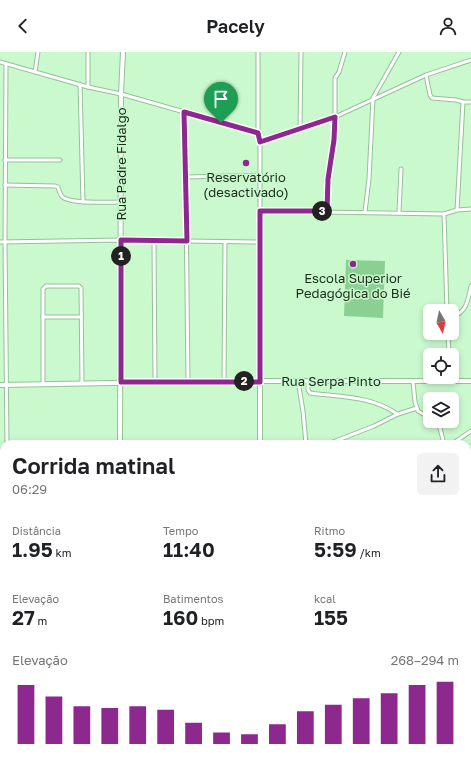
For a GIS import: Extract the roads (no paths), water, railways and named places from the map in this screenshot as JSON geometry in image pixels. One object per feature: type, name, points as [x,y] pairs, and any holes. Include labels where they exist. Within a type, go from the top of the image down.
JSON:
[{"type":"street","points":[[35,72],[38,52]]},
{"type":"street","points":[[88,52],[88,87]]},
{"type":"street","name":"Rua Padre Fidalgo","points":[[120,440],[121,94],[123,52]]},
{"type":"street","points":[[258,52],[258,133],[260,142],[260,440]]},
{"type":"street","points":[[300,130],[301,52]]},
{"type":"street","points":[[327,211],[328,179],[334,140],[335,78],[336,74],[339,72],[345,52]]},
{"type":"street","points":[[365,212],[369,179],[373,98],[399,52]]},
{"type":"street","points":[[260,142],[300,130],[335,117],[373,98],[426,75],[470,61]]},
{"type":"street","points":[[0,62],[88,87],[121,94],[258,133]]},
{"type":"street","points":[[6,64],[5,242],[7,440]]},
{"type":"street","points":[[426,75],[432,98],[471,102]]},
{"type":"street","points":[[80,84],[83,202]]},
{"type":"street","points":[[457,210],[463,102]]},
{"type":"street","points":[[184,112],[188,381]]},
{"type":"street","points":[[5,160],[60,160]]},
{"type":"street","points":[[399,212],[401,169]]},
{"type":"street","points":[[185,178],[260,176]]},
{"type":"street","points":[[5,185],[55,186],[58,187],[64,198],[83,202],[121,202]]},
{"type":"street","points":[[260,211],[399,212],[444,214],[457,210],[471,209]]},
{"type":"street","points":[[444,214],[447,304]]},
{"type":"street","points":[[0,242],[121,240],[260,242]]},
{"type":"street","points":[[154,241],[155,382]]},
{"type":"street","points":[[224,381],[225,242]]},
{"type":"street","points":[[43,384],[43,289],[46,286],[80,287],[82,383]]},
{"type":"street","points":[[459,314],[467,305],[471,287]]},
{"type":"street","points":[[0,288],[6,288]]},
{"type":"street","points":[[43,317],[81,317]]},
{"type":"street","name":"Rua Serpa Pinto","points":[[459,380],[471,381]]},
{"type":"street","name":"Rua Serpa Pinto","points":[[0,385],[188,381],[423,381]]},
{"type":"street","points":[[298,381],[303,410],[306,440]]},
{"type":"street","points":[[308,381],[308,390],[310,393],[367,400],[388,408],[397,414]]},
{"type":"street","points":[[413,382],[415,402],[420,413],[423,414]]},
{"type":"street","points":[[338,440],[374,426],[397,414],[417,408]]},
{"type":"street","points":[[440,428],[444,440]]},
{"type":"street","points":[[458,440],[471,431]]},
{"type":"place","name":"Reservatório (desactivado)","points":[[246,163]]},
{"type":"place","name":"Escola Superior Pedagógica do Bié","points":[[353,264]]}]
